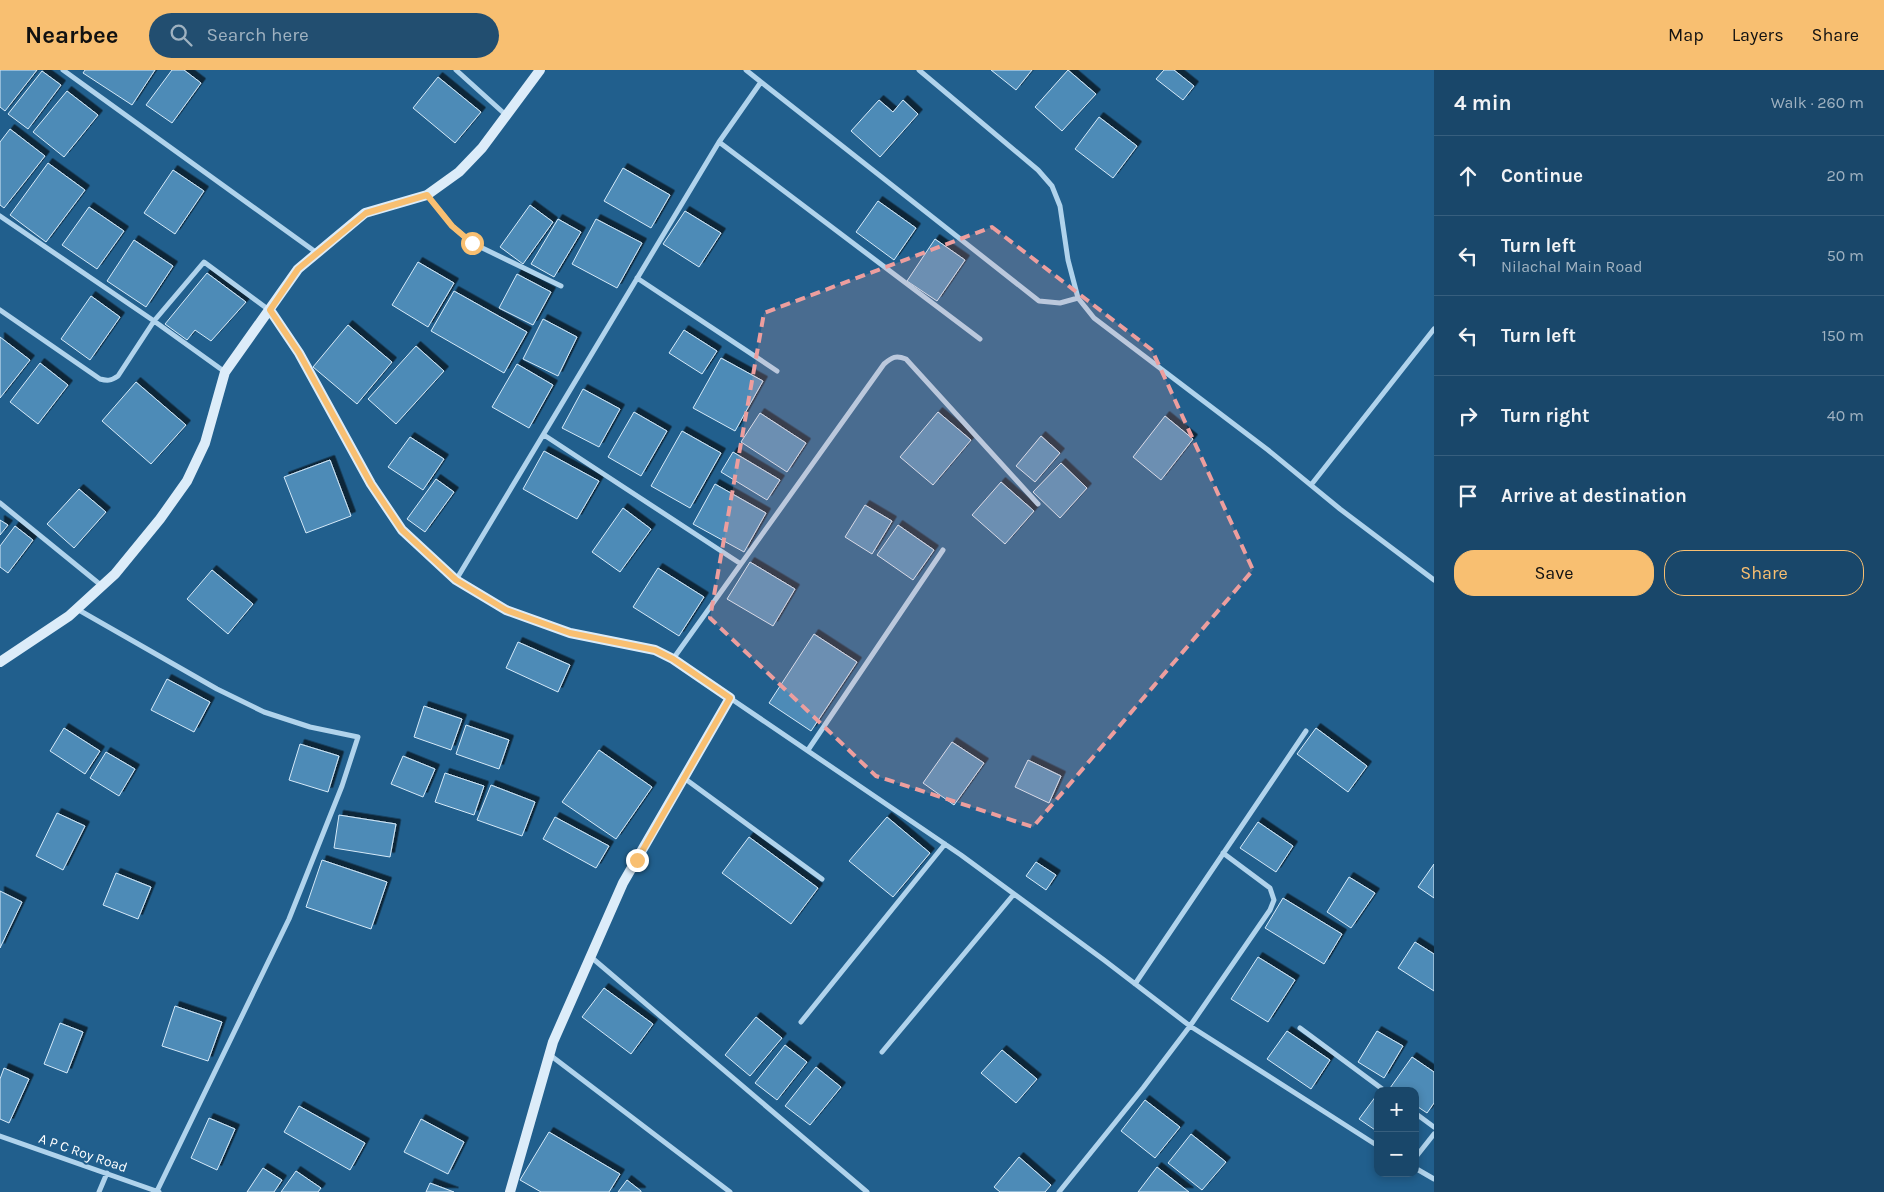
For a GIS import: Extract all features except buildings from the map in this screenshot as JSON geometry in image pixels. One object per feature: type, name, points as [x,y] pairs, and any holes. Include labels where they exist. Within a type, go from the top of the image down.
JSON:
[{"type":"street","points":[[63,70],[317,253]]},
{"type":"street","points":[[456,70],[507,116]]},
{"type":"street","points":[[0,662],[77,609],[116,574],[160,519],[187,481],[205,443],[225,372],[298,269],[366,213],[427,195],[459,172],[482,148],[540,70]]},
{"type":"street","points":[[746,70],[1039,301],[1060,303],[1078,298]]},
{"type":"street","points":[[919,70],[1038,170],[1052,186],[1060,206],[1068,260],[1078,298],[1094,318],[1434,580]]},
{"type":"street","points":[[456,580],[719,142],[761,82]]},
{"type":"street","points":[[719,142],[980,339]]},
{"type":"street","points":[[427,195],[452,226],[472,243],[560,286]]},
{"type":"street","points":[[0,216],[154,320],[225,372]]},
{"type":"street","points":[[0,310],[100,379],[113,380],[118,376],[154,320],[204,262],[270,310],[299,353],[371,484],[402,530],[456,580],[506,610],[561,630],[655,650],[673,659],[945,844],[1190,1026],[1374,1143]]},
{"type":"street","points":[[637,278],[777,371]]},
{"type":"street","points":[[1311,485],[1434,330]]},
{"type":"street","points":[[673,659],[884,364],[891,358],[898,356],[906,359],[1038,504]]},
{"type":"street","points":[[544,435],[741,564]]},
{"type":"street","points":[[0,503],[102,586]]},
{"type":"street","points":[[808,750],[943,550]]},
{"type":"street","points":[[77,609],[218,689],[264,712],[310,727],[358,737],[342,786],[289,919],[158,1192]]},
{"type":"street","points":[[510,1192],[553,1042],[623,883],[730,698]]},
{"type":"street","points":[[1135,984],[1306,731]]},
{"type":"street","points":[[684,778],[822,879]]},
{"type":"street","points":[[800,1022],[945,844]]},
{"type":"street","points":[[1059,1192],[1143,1088],[1190,1026],[1270,910],[1274,900],[1270,888],[1224,853]]},
{"type":"street","points":[[882,1052],[1014,894]]},
{"type":"street","points":[[591,957],[867,1192]]},
{"type":"street","points":[[1300,1028],[1380,1087]]},
{"type":"street","points":[[550,1054],[730,1192]]},
{"type":"street","points":[[1419,1116],[1434,1127]]},
{"type":"street","points":[[1419,1153],[1434,1134]]},
{"type":"street","name":"A P C Roy Road","points":[[0,1136],[158,1192]]},
{"type":"street","points":[[1419,1170],[1434,1179]]},
{"type":"street","points":[[99,1192],[107,1173]]},
{"type":"highlighted area","points":[[992,227],[1152,350],[1253,570],[1033,827],[876,776],[710,618],[764,313]]},
{"type":"route","points":[[472,243],[452,226],[427,195],[366,213],[298,269],[270,310],[299,353],[371,484],[402,530],[456,580],[506,610],[570,633],[655,650],[673,659],[730,698],[637,860]]}]
